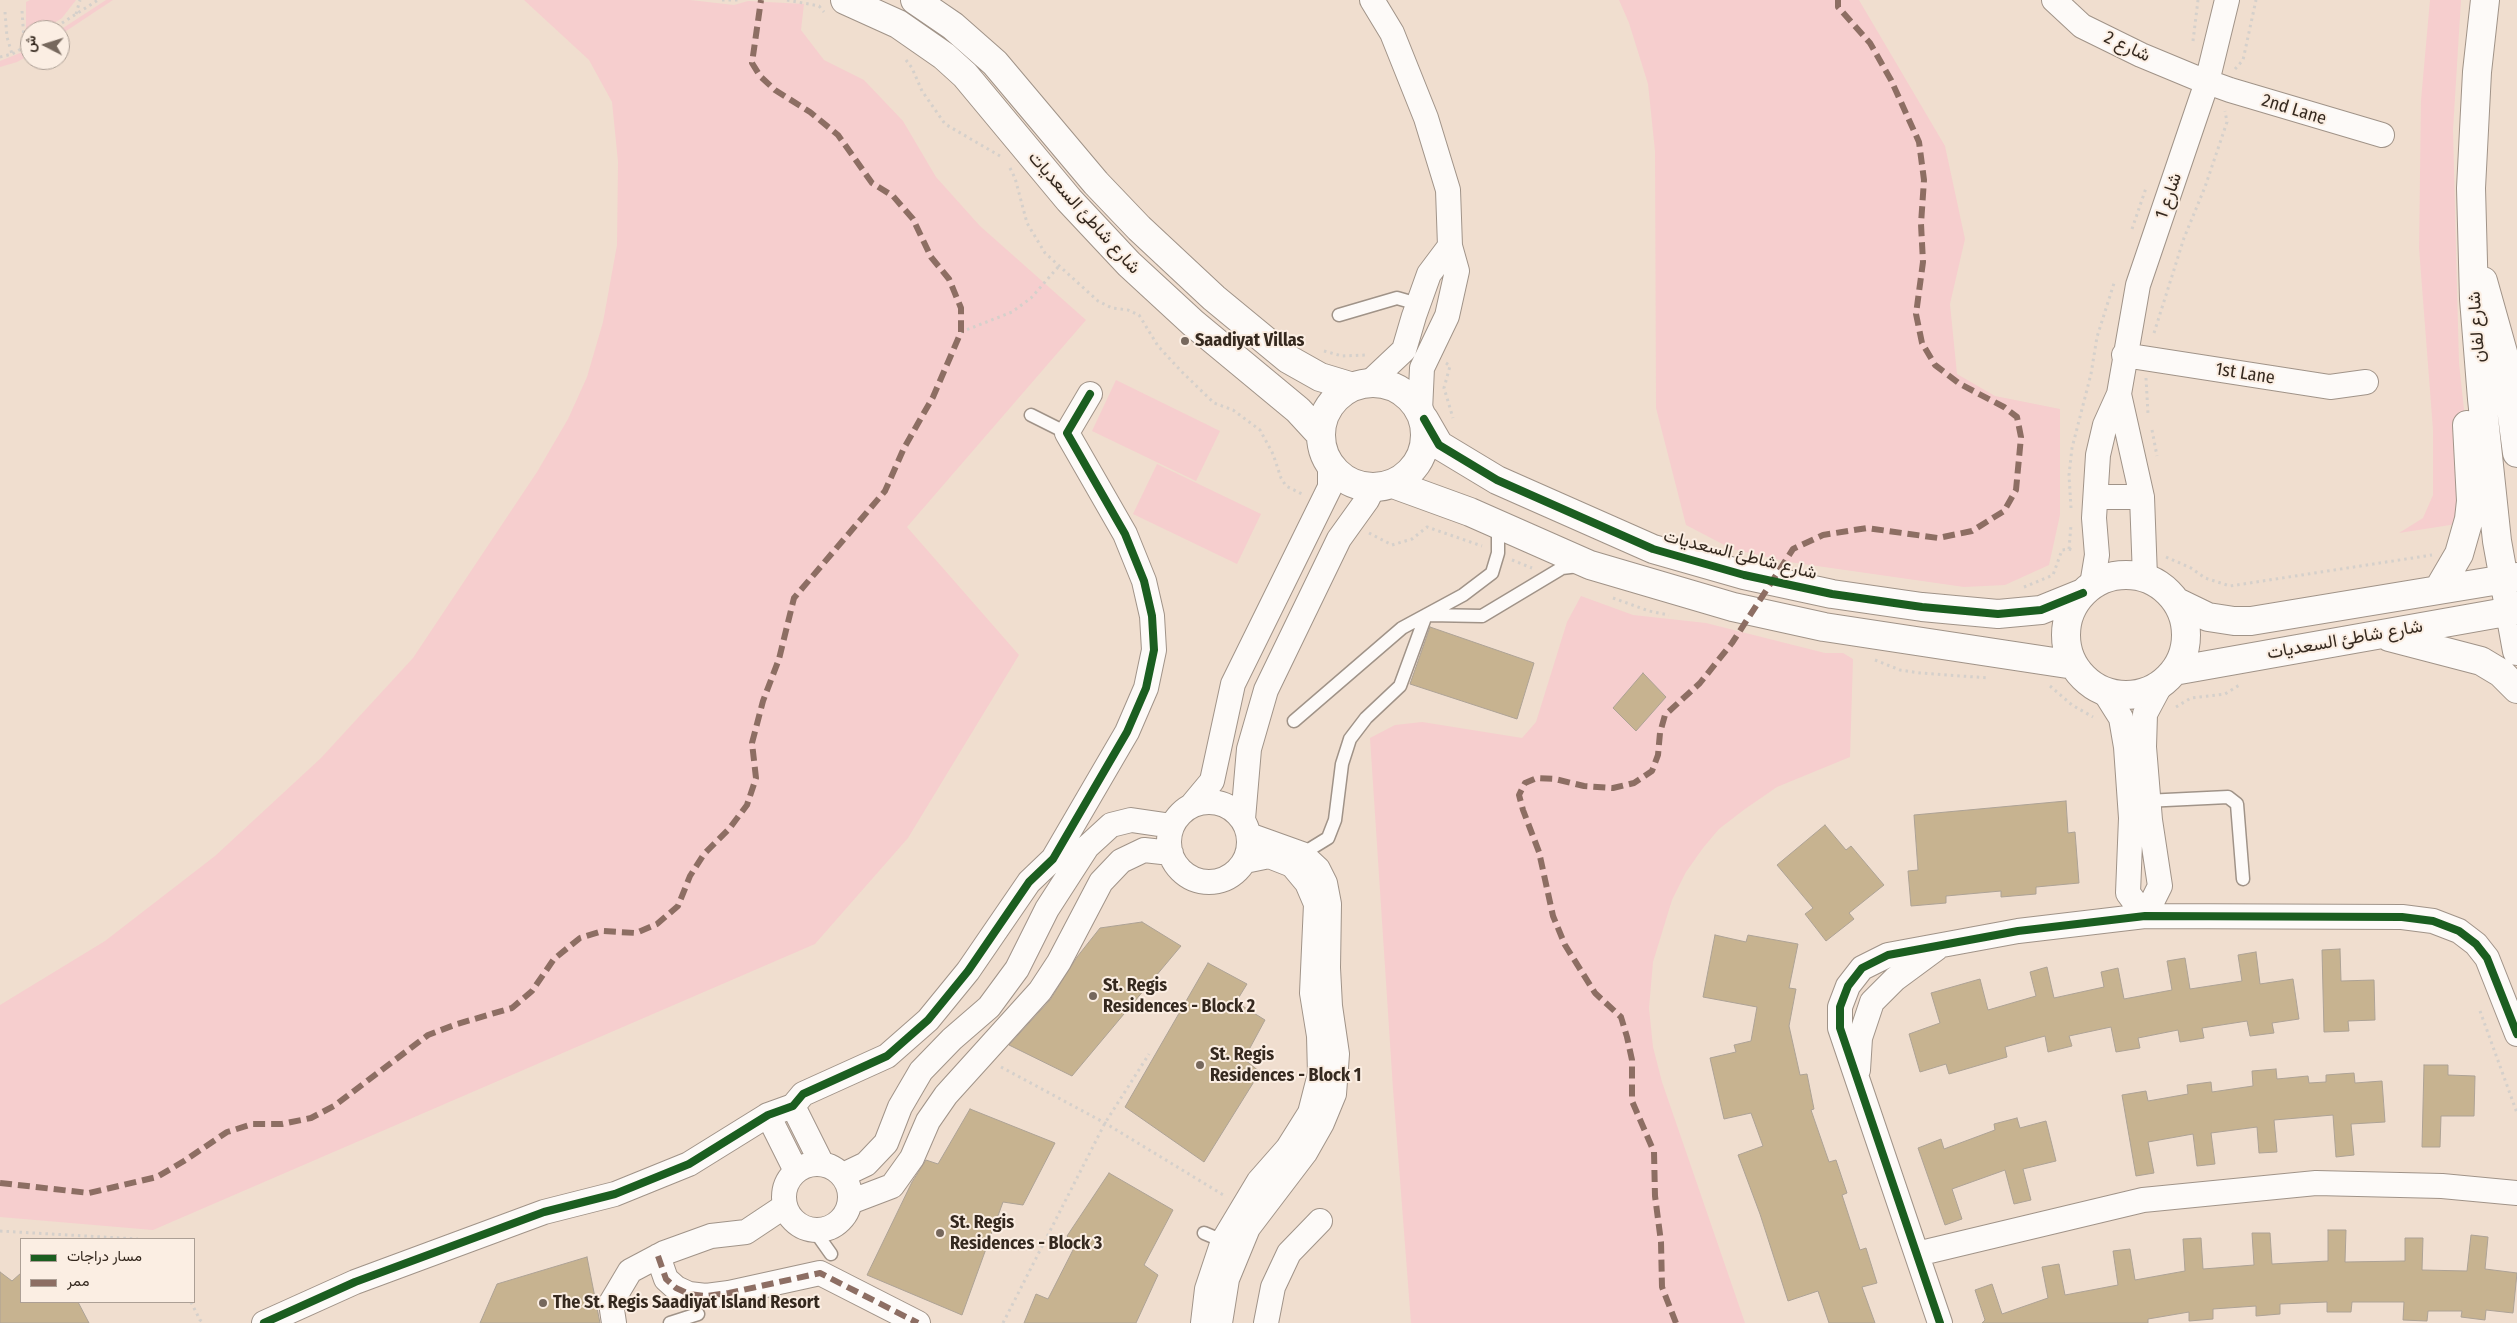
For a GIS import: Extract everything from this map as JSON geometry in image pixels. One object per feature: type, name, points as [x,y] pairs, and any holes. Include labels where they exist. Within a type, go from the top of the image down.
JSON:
[{"type":"street","name":"شارع شاطئ السعديات","points":[[915,0],[953,26],[995,63],[1096,184],[1145,234],[1214,298],[1288,359],[1320,377],[1361,385]]},
{"type":"street","points":[[1330,464],[1330,487],[1233,684],[1212,781],[1192,805],[1183,811],[1172,826],[1169,840],[1176,866],[1186,875],[1198,881],[1212,882],[1225,879],[1236,872],[1245,862],[1249,849],[1246,827],[1249,749],[1266,690],[1339,539],[1367,500],[1383,486],[1406,476],[1417,465],[1425,443],[1422,415],[1422,368],[1447,316],[1457,270],[1450,246],[1448,190],[1426,118],[1392,33],[1372,0]]},
{"type":"street","name":"شارع 2","points":[[2054,0],[2082,26],[2141,55],[2207,82]]},
{"type":"street","name":"شارع 1","points":[[2088,589],[2097,555],[2094,518],[2098,455],[2105,425],[2119,394],[2124,355],[2138,285],[2207,82],[2227,0]]},
{"type":"street","name":"شارع لفان","points":[[2485,0],[2477,72],[2471,188],[2474,299],[2482,399],[2512,580],[2517,651]]},
{"type":"street","name":"شارع شاطئ السعديات","points":[[830,7],[898,24],[922,39],[958,68],[984,95],[1068,200],[1129,264],[1193,323],[1298,410],[1321,435]]},
{"type":"street","name":"2nd Lane","points":[[2207,82],[2382,135]]},
{"type":"street","points":[[1450,246],[1429,274],[1404,350],[1361,385],[1338,396],[1328,410],[1321,435],[1323,449],[1330,464],[1341,477],[1356,485],[1383,486],[1498,524],[1590,565],[1733,607],[1824,627],[2074,665]]},
{"type":"street","points":[[2473,254],[2499,330],[2509,382],[2517,453]]},
{"type":"street","points":[[2438,590],[2459,554],[2469,519],[2471,501],[2468,382],[2474,299]]},
{"type":"street","name":"1st Lane","points":[[2124,355],[2330,387],[2366,382]]},
{"type":"street","points":[[1361,385],[1384,384],[1406,393],[1422,415]]},
{"type":"street","points":[[264,1323],[354,1282],[544,1212],[615,1194],[689,1164],[768,1115],[792,1106],[803,1094],[887,1056],[928,1020],[974,963],[1029,882],[1054,859],[1127,732],[1146,688],[1154,650],[1152,616],[1144,581],[1125,534],[1067,433],[1090,394]]},
{"type":"street","name":"شارع 1","points":[[2119,394],[2142,497],[2152,568]]},
{"type":"street","name":"شارع شاطئ السعديات","points":[[1422,415],[1439,445],[1497,480],[1653,549],[1744,575],[1832,594],[1922,607],[1998,614],[2040,610],[2088,589]]},
{"type":"street","points":[[2096,497],[2142,497]]},
{"type":"street","points":[[2139,802],[2145,714],[2182,655],[2186,637],[2184,619],[2177,602],[2163,587],[2152,568],[2109,577],[2088,589],[2072,609],[2066,627],[2067,647],[2074,665],[2087,680],[2104,691],[2124,695],[2144,692],[2168,677]]},
{"type":"street","name":"شارع شاطئ السعديات","points":[[2177,602],[2208,617],[2234,621],[2251,621],[2438,590],[2512,580]]},
{"type":"street","name":"شارع شاطئ السعديات","points":[[2168,677],[2513,611]]},
{"type":"street","points":[[2380,635],[2481,662],[2500,673],[2517,689]]},
{"type":"street","points":[[2104,691],[2121,718],[2126,747],[2160,886],[2145,916]]},
{"type":"street","points":[[1192,805],[1214,801],[1225,804],[1246,827],[1302,854],[1318,869],[1326,883],[1329,904],[1328,968],[1330,1006],[1337,1054],[1334,1094],[1322,1123],[1305,1153],[1248,1228],[1227,1279],[1220,1323]]},
{"type":"street","points":[[843,1176],[866,1164],[886,1143],[900,1107],[921,1071],[952,1038],[988,1007],[1000,992],[1017,969],[1047,909],[1087,847],[1111,825],[1131,820],[1172,826]]},
{"type":"street","points":[[850,1202],[892,1186],[912,1158],[928,1121],[946,1095],[1040,991],[1059,962],[1101,882],[1121,861],[1144,850],[1171,853]]},
{"type":"street","points":[[1203,1323],[1214,1237],[1242,1207],[1259,1181],[1288,1148],[1310,1113],[1320,1074],[1320,1036],[1312,993],[1316,904],[1307,883],[1292,865],[1268,856],[1245,862]]},
{"type":"street","points":[[1940,1323],[1918,1254],[1857,1083],[1860,1038],[1872,1002],[1895,979],[1940,945],[2018,931],[2145,916],[2402,917],[2433,921],[2458,930],[2476,944],[2487,958],[2517,1034]]},
{"type":"street","points":[[792,1106],[822,1164]]},
{"type":"street","points":[[768,1115],[796,1171]]},
{"type":"street","points":[[813,1163],[822,1164],[837,1170],[843,1176],[850,1192],[850,1202],[847,1211],[833,1226],[814,1230],[796,1222],[785,1206],[785,1187],[796,1171],[813,1163]]},
{"type":"street","points":[[1918,1254],[2152,1199],[2316,1183],[2442,1186],[2517,1193]]},
{"type":"street","points":[[614,1323],[611,1303],[630,1271],[658,1256],[711,1236],[746,1232],[785,1206]]},
{"type":"street","points":[[1266,1323],[1273,1287],[1289,1254],[1320,1221]]},
{"type":"street","points":[[658,1256],[666,1279],[676,1288],[689,1294],[706,1296],[729,1293],[820,1272],[918,1323]]},
{"type":"lane","points":[[1339,315],[1398,298],[1418,304]]},
{"type":"lane","points":[[1031,415],[1067,433]]},
{"type":"lane","points":[[1294,721],[1402,628],[1463,594],[1492,573],[1498,553],[1498,524]]},
{"type":"lane","points":[[1426,615],[1482,616],[1562,568],[1590,565]]},
{"type":"lane","points":[[1302,854],[1328,838],[1335,820],[1342,764],[1350,739],[1366,718],[1400,686],[1426,615]]},
{"type":"lane","points":[[2139,802],[2228,797],[2237,804],[2242,878]]},
{"type":"lane","points":[[814,1230],[831,1254]]},
{"type":"lane","points":[[670,1323],[698,1314]]},
{"type":"path","points":[[75,14],[80,0]]},
{"type":"path","points":[[66,20],[98,0]]},
{"type":"path","points":[[722,0],[739,0]]},
{"type":"path","points":[[787,0],[830,7]]},
{"type":"path","points":[[2192,50],[2198,0]]},
{"type":"path","points":[[2233,71],[2243,60],[2256,0]]},
{"type":"path","points":[[22,11],[23,20]]},
{"type":"path","points":[[6,12],[7,37],[12,54]]},
{"type":"path","points":[[0,57],[20,50]]},
{"type":"path","points":[[900,54],[912,68],[922,91],[945,124],[1001,157]]},
{"type":"path","points":[[2148,417],[2146,382],[2149,359],[2168,283],[2227,122],[2224,111]]},
{"type":"path","points":[[1008,164],[1015,178],[1027,223],[1045,253],[1098,301],[1112,308],[1128,310],[1139,315],[1158,346],[1181,371],[1214,402],[1232,410],[1260,430],[1273,454],[1281,478],[1286,486],[1304,495],[1300,503]]},
{"type":"path","points":[[961,332],[1012,312],[1031,298],[1059,266]]},
{"type":"path","points":[[1320,350],[1342,356],[1372,354]]},
{"type":"path","points":[[1444,362],[1450,366],[1444,388],[1455,424]]},
{"type":"path","points":[[2150,424],[2158,464]]},
{"type":"path","points":[[2019,588],[2053,575],[2062,550],[2069,549],[2082,555]]},
{"type":"path","points":[[2164,549],[2168,556],[2206,578],[2230,586],[2435,555]]},
{"type":"path","points":[[2152,568],[2168,556]]},
{"type":"path","points":[[1868,656],[1900,670],[1997,677]]},
{"type":"path","points":[[2046,681],[2066,700],[2097,720]]},
{"type":"path","points":[[2480,1011],[2517,1113]]},
{"type":"path","points":[[1003,1323],[1105,1123],[1149,1054]]},
{"type":"path","points":[[981,1057],[1105,1123],[1242,1207]]},
{"type":"path","points":[[0,1231],[121,1238]]},
{"type":"path","points":[[192,1303],[200,1320],[204,1323]]},
{"type":"shaded area","points":[[30,0],[76,0],[59,20],[26,20],[26,2]]},
{"type":"shaded area","points":[[106,0],[113,0],[70,28],[70,23]]},
{"type":"shaded area","points":[[524,0],[690,0],[734,5],[748,1],[804,4],[801,30],[824,60],[864,80],[903,121],[936,177],[980,226],[1086,320],[907,527],[1019,655],[908,838],[815,944],[153,1230],[0,1217],[0,1005],[105,941],[215,856],[321,758],[413,658],[537,472],[568,419],[587,377],[603,322],[617,245],[618,162],[612,102],[589,60]]},
{"type":"shaded area","points":[[1619,0],[1859,0],[1945,146],[1965,239],[1950,304],[1957,374],[1995,396],[2060,409],[2060,515],[2049,565],[2005,585],[1964,587],[1789,562],[1732,549],[1686,525],[1656,408],[1655,151],[1648,84],[1629,23]]},
{"type":"shaded area","points":[[2430,0],[2461,0],[2453,130],[2459,363],[2476,521],[2399,533],[2423,518],[2433,495],[2433,430],[2419,248],[2421,100]]},
{"type":"shaded area","points":[[20,53],[20,60],[17,62],[0,67],[0,61]]},
{"type":"shaded area","points":[[1116,380],[1220,431],[1196,481],[1092,431]]},
{"type":"shaded area","points":[[1157,464],[1261,514],[1237,564],[1133,514]]},
{"type":"shaded area","points":[[1581,596],[1633,615],[1706,623],[1825,653],[1843,653],[1853,659],[1850,757],[1777,787],[1719,829],[1686,872],[1672,900],[1653,962],[1649,1008],[1653,1047],[1662,1082],[1745,1323],[1411,1323],[1393,1089],[1370,738],[1395,725],[1422,722],[1522,738],[1536,722],[1567,622]]},
{"type":"building","points":[[1430,627],[1534,663],[1517,719],[1410,684]]},
{"type":"building","points":[[1643,673],[1666,697],[1636,731],[1613,708]]},
{"type":"building","points":[[2066,801],[2068,833],[2075,832],[2079,883],[2036,887],[2036,894],[2001,897],[2001,891],[1946,896],[1946,903],[1911,906],[1908,871],[1918,870],[1914,815]]},
{"type":"building","points":[[1825,825],[1846,850],[1851,846],[1884,885],[1849,913],[1854,919],[1826,941],[1805,914],[1813,908],[1777,865]]},
{"type":"building","name":"St. Regis Residences - Block 2","points":[[1142,922],[1181,946],[1072,1076],[1009,1045],[1050,1000],[1077,957],[1100,928]]},
{"type":"building","points":[[1715,935],[1746,942],[1748,935],[1798,944],[1789,988],[1796,989],[1789,1026],[1800,1075],[1807,1074],[1814,1109],[1811,1110],[1829,1162],[1836,1160],[1847,1193],[1842,1195],[1860,1250],[1866,1248],[1877,1283],[1862,1287],[1875,1323],[1829,1323],[1818,1291],[1788,1301],[1760,1214],[1738,1155],[1763,1146],[1751,1113],[1724,1119],[1710,1058],[1736,1052],[1734,1045],[1751,1041],[1757,1007],[1703,997]]},
{"type":"building","points":[[2340,949],[2341,981],[2374,980],[2375,1020],[2348,1021],[2349,1031],[2324,1032],[2322,950]]},
{"type":"building","points":[[2256,952],[2260,984],[2293,979],[2299,1019],[2272,1023],[2274,1033],[2250,1036],[2247,1021],[2202,1028],[2204,1038],[2180,1042],[2178,1030],[2138,1038],[2140,1048],[2116,1052],[2111,1027],[2069,1036],[2072,1046],[2048,1052],[2045,1036],[2005,1047],[2007,1057],[1949,1074],[1946,1064],[1920,1072],[1909,1034],[1940,1023],[1931,993],[1980,979],[1988,1010],[2036,996],[2030,972],[2047,967],[2054,998],[2104,987],[2101,972],[2118,968],[2124,999],[2172,990],[2167,961],[2185,958],[2190,989],[2242,981],[2238,955]]},
{"type":"building","name":"St. Regis Residences - Block 1","points":[[1208,963],[1247,984],[1236,1002],[1265,1020],[1244,1059],[1260,1072],[1204,1162],[1125,1107]]},
{"type":"building","points":[[2424,1065],[2448,1065],[2448,1075],[2475,1076],[2474,1116],[2441,1116],[2440,1147],[2422,1147]]},
{"type":"building","points":[[2276,1069],[2277,1079],[2308,1076],[2309,1083],[2326,1082],[2326,1075],[2354,1073],[2355,1083],[2382,1081],[2385,1122],[2351,1124],[2354,1155],[2336,1157],[2333,1115],[2274,1120],[2277,1152],[2259,1153],[2257,1127],[2211,1133],[2215,1164],[2197,1166],[2193,1134],[2148,1142],[2154,1173],[2136,1176],[2122,1095],[2146,1091],[2148,1101],[2188,1094],[2187,1085],[2211,1082],[2212,1092],[2253,1086],[2252,1071]]},
{"type":"building","name":"St. Regis Residences - Block 3","points":[[970,1109],[1055,1143],[1023,1205],[1003,1202],[962,1315],[867,1275],[912,1182],[926,1160],[938,1164]]},
{"type":"building","points":[[2017,1118],[2020,1128],[2046,1121],[2056,1161],[2023,1169],[2031,1200],[2014,1204],[2005,1170],[1952,1189],[1962,1219],[1945,1225],[1918,1148],[1941,1139],[1944,1149],[1995,1130],[1994,1124]]},
{"type":"building","points":[[1109,1173],[1173,1210],[1144,1265],[1158,1275],[1136,1323],[1024,1323],[1036,1294],[1048,1299],[1075,1246],[1067,1236]]},
{"type":"building","points":[[2328,1230],[2346,1230],[2345,1262],[2405,1261],[2405,1238],[2423,1238],[2422,1270],[2467,1271],[2471,1235],[2488,1237],[2485,1269],[2517,1273],[2513,1313],[2486,1310],[2485,1320],[2461,1317],[2462,1311],[2428,1311],[2427,1321],[2403,1320],[2404,1302],[2352,1302],[2351,1312],[2327,1312],[2327,1302],[2280,1304],[2280,1314],[2256,1316],[2256,1306],[2213,1309],[2213,1319],[2189,1321],[2189,1312],[2148,1319],[2148,1323],[1982,1323],[1985,1320],[1975,1290],[1992,1284],[2002,1314],[2048,1298],[2042,1267],[2059,1264],[2065,1295],[2118,1285],[2113,1251],[2130,1249],[2135,1280],[2185,1271],[2183,1239],[2201,1238],[2203,1269],[2254,1265],[2252,1233],[2270,1233],[2272,1264],[2328,1261]]},
{"type":"building","name":"The St. Regis Saadiyat Island Resort","points":[[587,1257],[600,1323],[480,1323],[497,1284]]},
{"type":"building","points":[[0,1272],[12,1281],[20,1274],[20,1303],[79,1303],[89,1323],[0,1323]]},
{"type":"marked path","points":[[0,1183],[89,1193],[157,1177],[227,1132],[253,1124],[282,1124],[311,1118],[334,1106],[428,1035],[457,1024],[512,1008],[532,991],[554,959],[580,938],[603,931],[636,933],[657,924],[678,906],[690,876],[704,854],[729,829],[747,805],[756,778],[752,743],[763,701],[779,659],[794,598],[885,491],[904,448],[933,397],[961,332],[961,308],[949,279],[931,257],[913,219],[893,196],[872,183],[838,135],[810,112],[775,90],[760,76],[752,63],[761,0]]},
{"type":"marked path","points":[[1676,1323],[1662,1287],[1661,1242],[1655,1196],[1654,1152],[1632,1101],[1632,1060],[1627,1037],[1621,1017],[1595,993],[1565,945],[1553,916],[1539,852],[1519,795],[1525,783],[1537,778],[1555,779],[1584,786],[1613,788],[1634,783],[1652,771],[1658,755],[1660,733],[1665,715],[1700,683],[1732,643],[1793,549],[1823,535],[1867,528],[1938,538],[1972,531],[2004,511],[2016,490],[2021,437],[2017,417],[2004,407],[1960,384],[1935,365],[1922,343],[1916,314],[1923,262],[1921,224],[1924,180],[1919,142],[1891,80],[1870,43],[1838,7],[1838,0]]},
{"type":"marked path","points":[[658,1256],[666,1279],[676,1288],[689,1294],[706,1296],[729,1293],[820,1273],[918,1323]]},
{"type":"cycle path","points":[[264,1323],[355,1282],[544,1212],[615,1194],[689,1164],[768,1115],[793,1106],[803,1094],[887,1056],[928,1020],[968,971],[1029,882],[1053,859],[1127,732],[1146,688],[1154,650],[1152,616],[1144,581],[1125,534],[1067,433],[1090,394]]},
{"type":"cycle path","points":[[1424,419],[1439,445],[1497,480],[1653,549],[1744,575],[1832,594],[1922,607],[1998,614],[2041,610],[2083,593]]},
{"type":"cycle path","points":[[1940,1323],[1840,1028],[1840,1007],[1848,986],[1862,968],[1888,955],[2018,931],[2145,916],[2402,917],[2433,921],[2459,931],[2476,944],[2487,958],[2517,1034]]},
{"type":"place","name":"Saadiyat Villas","points":[[1185,341]]},
{"type":"place","name":"St. Regis Residences - Block 2","points":[[1093,996]]},
{"type":"place","name":"St. Regis Residences - Block 1","points":[[1200,1065]]},
{"type":"place","name":"St. Regis Residences - Block 3","points":[[940,1233]]},
{"type":"place","name":"The St. Regis Saadiyat Island Resort","points":[[543,1303]]}]
